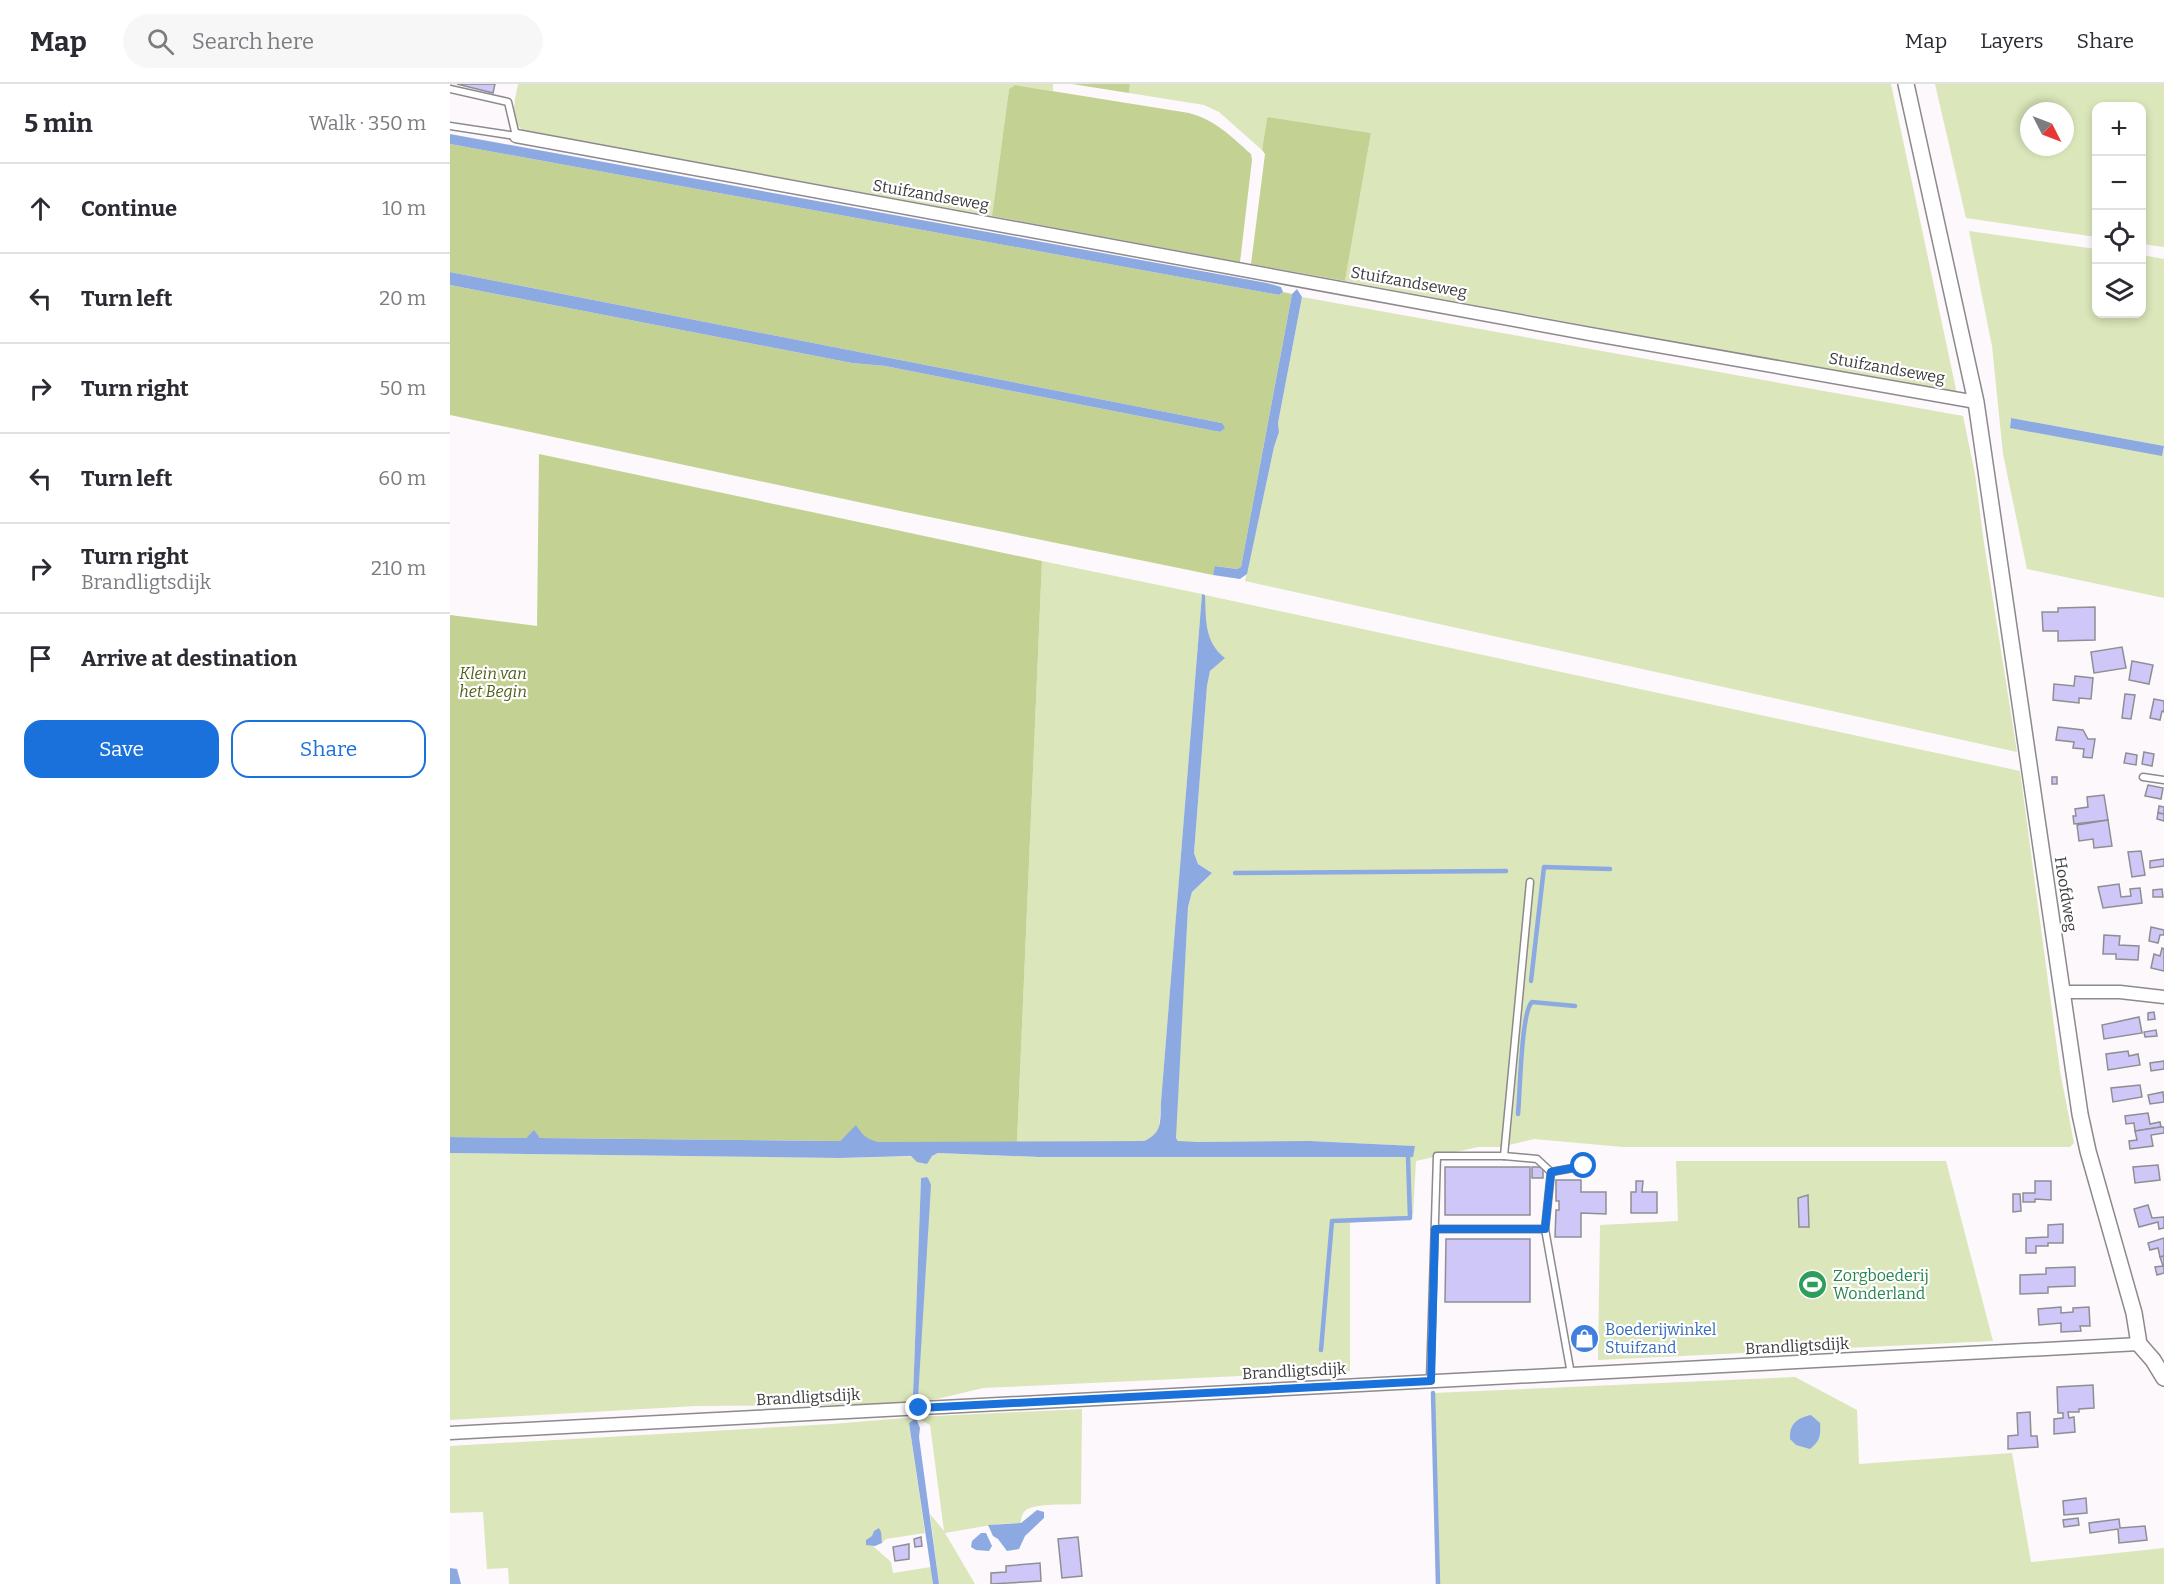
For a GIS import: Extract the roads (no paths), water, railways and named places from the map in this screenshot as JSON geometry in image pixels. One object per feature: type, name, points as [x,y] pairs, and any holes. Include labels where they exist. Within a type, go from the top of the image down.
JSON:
[{"type":"street","name":"Stuifzandseweg","points":[[516,136],[1578,332],[1976,402],[1906,84]]},
{"type":"street","name":"Hoofdweg","points":[[1976,402],[2080,1114],[2088,1151],[2134,1313],[2139,1344]]},
{"type":"street","points":[[2063,992],[2120,992],[2164,997]]},
{"type":"street","points":[[2139,1344],[2159,1358],[2164,1378]]},
{"type":"street","name":"Brandligtsdijk","points":[[450,1433],[2139,1344]]},
{"type":"lane","points":[[450,89],[508,102],[516,136]]},
{"type":"lane","name":"Stuifzandseweg","points":[[450,126],[516,136]]},
{"type":"lane","points":[[2143,777],[2164,780]]},
{"type":"lane","points":[[1504,1156],[1530,882]]},
{"type":"lane","points":[[1431,1381],[1437,1156],[1504,1156],[1537,1159],[1551,1172]]},
{"type":"lane","points":[[1551,1172],[1584,1166]]},
{"type":"lane","points":[[1551,1172],[1545,1229],[1571,1374]]},
{"type":"lane","points":[[1435,1229],[1545,1229]]},
{"type":"water","points":[[450,134],[1267,283],[1281,287],[1283,292],[1279,295],[450,144]]},
{"type":"water","points":[[450,272],[1222,423],[1225,428],[1220,432],[885,366],[852,363],[450,285]]},
{"type":"water","points":[[1297,289],[1302,297],[1278,423],[1279,432],[1247,574],[1240,579],[1213,575],[1215,566],[1237,569],[1241,567],[1292,294]]},
{"type":"water","points":[[2011,418],[2164,446],[2162,456],[2010,428]]},
{"type":"water","points":[[1202,594],[1205,595],[1207,630],[1213,645],[1225,658],[1210,671],[1207,686],[1194,853],[1198,864],[1212,873],[1192,892],[1188,907],[1176,1138],[1178,1141],[1197,1142],[1310,1141],[1415,1146],[1413,1157],[1039,1157],[938,1153],[932,1156],[927,1164],[917,1162],[911,1156],[840,1158],[450,1153],[450,1137],[526,1138],[534,1130],[540,1138],[840,1141],[856,1125],[866,1137],[882,1142],[1144,1141],[1150,1138],[1155,1134],[1160,1121]]},
{"type":"water","points":[[926,1177],[931,1185],[918,1398],[913,1397],[921,1178]]},
{"type":"water","points":[[1811,1415],[1820,1423],[1820,1431],[1818,1440],[1810,1449],[1796,1445],[1790,1439],[1790,1434],[1795,1422]]},
{"type":"water","points":[[916,1418],[920,1428],[919,1437],[939,1584],[933,1584],[909,1423]]},
{"type":"water","points":[[1037,1510],[1044,1512],[1044,1518],[1025,1536],[1019,1549],[1007,1551],[993,1536],[988,1525],[1021,1523]]},
{"type":"water","points":[[879,1528],[882,1543],[875,1546],[866,1545],[866,1540]]},
{"type":"water","points":[[981,1533],[986,1533],[992,1546],[989,1551],[976,1550],[971,1547],[972,1541]]},
{"type":"water","points":[[450,1568],[457,1569],[461,1584],[450,1584]]},
{"type":"waterway","points":[[1531,981],[1544,867],[1610,869]]},
{"type":"waterway","points":[[1235,873],[1506,871]]},
{"type":"waterway","points":[[1518,1114],[1523,1037],[1528,1009],[1532,1002],[1575,1006]]},
{"type":"waterway","points":[[1321,1350],[1332,1221],[1410,1218],[1408,1157]]},
{"type":"waterway","points":[[1433,1393],[1438,1584]]},
{"type":"place","name":"Zorgboederij Wonderland","points":[[1812,1284]]},
{"type":"place","name":"Boederijwinkel Stuifzand","points":[[1584,1338]]},
{"type":"park label","name":"Klein van het Begin","points":[[493,682]]}]
